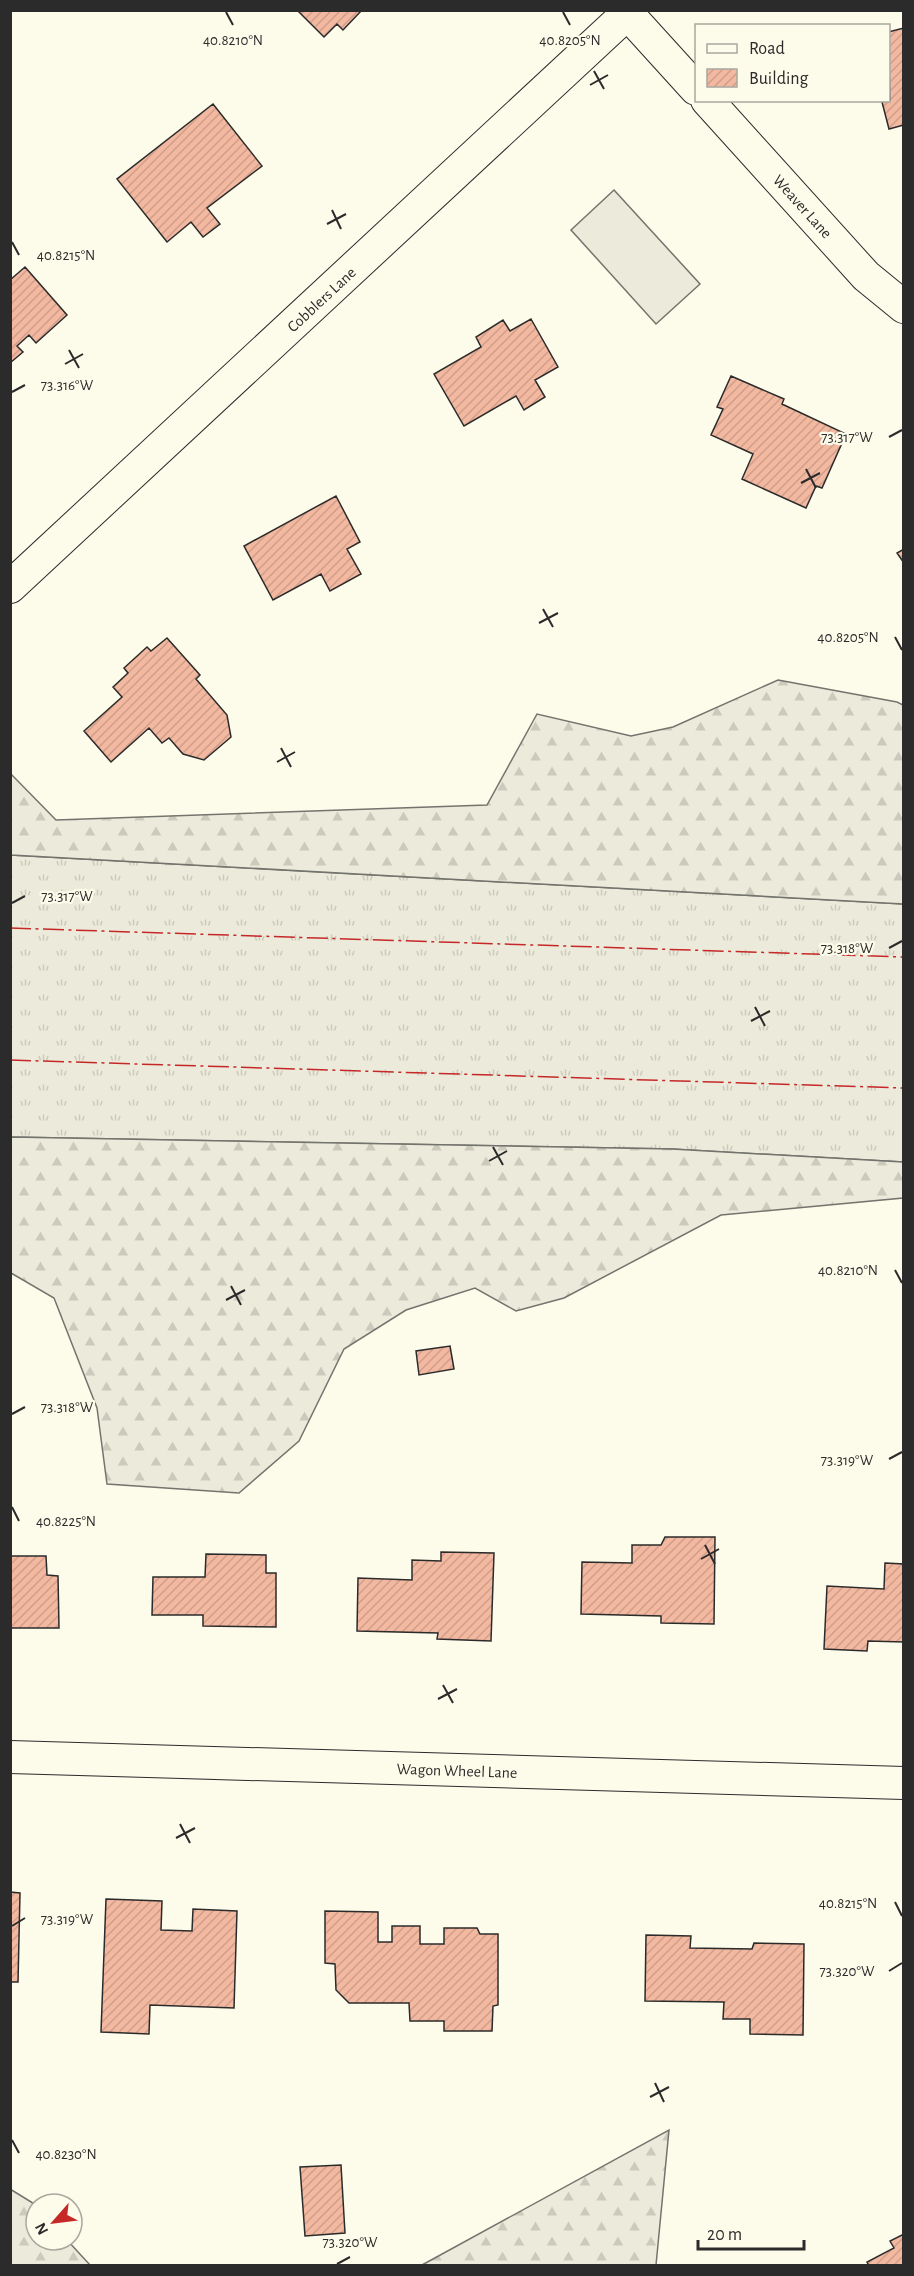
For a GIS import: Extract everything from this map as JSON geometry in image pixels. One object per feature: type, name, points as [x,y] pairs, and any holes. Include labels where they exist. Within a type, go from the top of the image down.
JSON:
[{"type":"street","points":[[629,12],[695,88]]},
{"type":"street","name":"Cobblers Lane","points":[[10,587],[629,12]]},
{"type":"street","name":"Weaver Lane","points":[[708,102],[866,276],[903,307]]},
{"type":"street","name":"Wagon Wheel Lane","points":[[10,1757],[903,1783]]},
{"type":"green space","points":[[614,190],[700,284],[656,324],[571,230]]},
{"type":"green space","points":[[778,680],[903,705],[903,904],[11,855],[11,774],[56,820],[487,805],[537,714],[631,736],[673,727]]},
{"type":"green space","points":[[10,855],[903,904],[903,1162],[672,1149],[11,1137]]},
{"type":"green space","points":[[11,1137],[672,1149],[903,1162],[903,1198],[721,1215],[564,1298],[516,1311],[475,1288],[406,1310],[344,1349],[299,1441],[239,1493],[107,1484],[97,1408],[54,1298],[11,1273]]},
{"type":"green space","points":[[669,2130],[656,2265],[422,2265]]},
{"type":"green space","points":[[10,2189],[24,2198],[24,2252],[78,2252],[90,2265],[11,2265]]},
{"type":"building","points":[[297,10],[362,10],[343,30],[337,24],[324,37]]},
{"type":"building","points":[[904,28],[904,125],[889,129],[882,102],[890,102],[890,32]]},
{"type":"building","points":[[213,104],[262,166],[207,208],[220,224],[203,237],[191,222],[167,242],[117,179]]},
{"type":"building","points":[[25,267],[67,315],[36,343],[29,335],[17,346],[23,352],[10,363],[10,280]]},
{"type":"building","points":[[531,319],[558,367],[535,380],[545,397],[524,410],[516,396],[464,426],[434,374],[481,347],[476,337],[503,320],[510,331]]},
{"type":"building","points":[[731,376],[784,399],[782,404],[846,434],[822,488],[816,486],[806,508],[742,479],[753,454],[711,435],[723,409],[717,407]]},
{"type":"building","points":[[336,496],[360,542],[347,549],[361,574],[330,591],[321,574],[273,600],[244,546]]},
{"type":"building","points":[[904,549],[904,563],[897,553]]},
{"type":"building","points":[[167,638],[200,675],[196,679],[227,715],[231,737],[204,760],[183,754],[169,738],[162,743],[149,728],[111,762],[84,731],[122,697],[113,687],[128,673],[124,668],[147,647],[151,651]]},
{"type":"building","points":[[450,1346],[454,1369],[419,1375],[416,1351]]},
{"type":"building","points":[[665,1537],[715,1537],[714,1624],[661,1623],[661,1616],[581,1614],[582,1562],[632,1563],[632,1545],[661,1545]]},
{"type":"building","points":[[441,1552],[494,1553],[491,1641],[437,1639],[438,1633],[357,1631],[358,1578],[412,1580],[412,1560],[441,1561]]},
{"type":"building","points":[[206,1554],[266,1555],[266,1573],[276,1573],[276,1627],[203,1626],[203,1615],[152,1615],[153,1577],[205,1577]]},
{"type":"building","points":[[10,1556],[46,1556],[47,1575],[58,1576],[59,1628],[10,1628]]},
{"type":"building","points":[[885,1563],[904,1564],[904,1642],[868,1641],[867,1651],[824,1649],[827,1586],[884,1589]]},
{"type":"building","points":[[10,1892],[20,1893],[18,1982],[10,1982]]},
{"type":"building","points":[[106,1899],[162,1901],[161,1930],[192,1931],[193,1909],[237,1911],[234,2008],[150,2005],[149,2034],[101,2032]]},
{"type":"building","points":[[325,1911],[378,1912],[378,1942],[392,1942],[392,1926],[420,1926],[420,1944],[444,1944],[444,1928],[477,1928],[480,1934],[498,1934],[498,2005],[493,2006],[492,2031],[444,2031],[444,2021],[410,2021],[409,2003],[349,2003],[336,1990],[335,1964],[325,1963]]},
{"type":"building","points":[[646,1935],[691,1936],[690,1948],[752,1949],[754,1943],[804,1944],[803,2035],[750,2034],[750,2019],[723,2019],[724,2002],[645,2001]]},
{"type":"building","points":[[341,2165],[345,2233],[305,2236],[300,2167]]},
{"type":"building","points":[[904,2234],[904,2266],[869,2266],[867,2262],[894,2248],[890,2241]]},
{"type":"power","points":[[10,928],[904,957]]},
{"type":"power","points":[[10,1060],[904,1088]]}]
